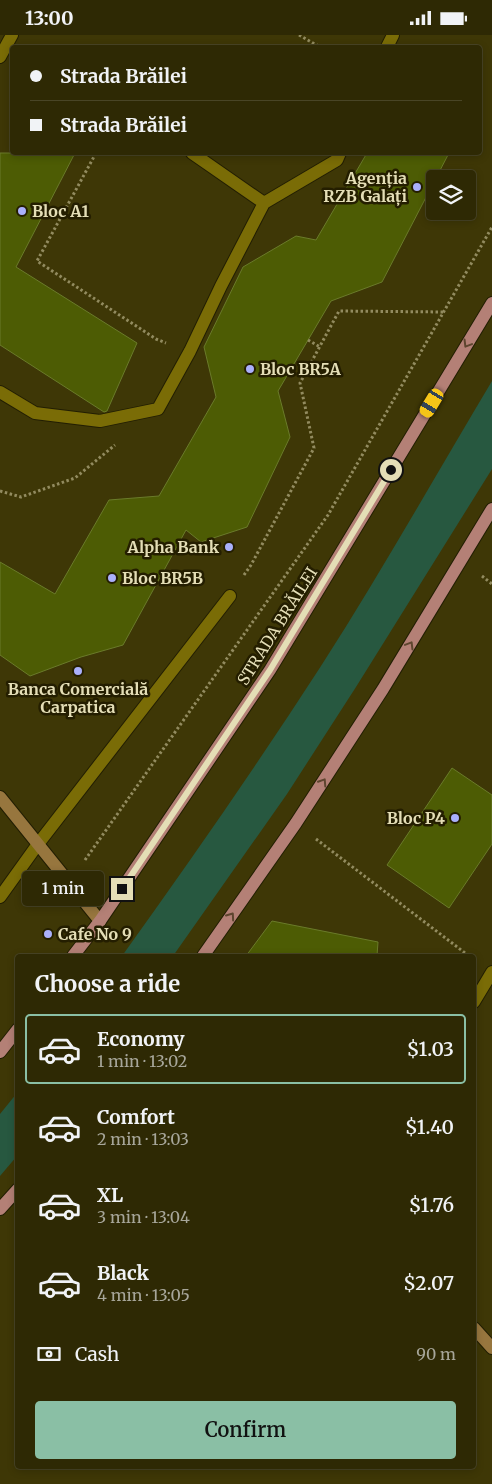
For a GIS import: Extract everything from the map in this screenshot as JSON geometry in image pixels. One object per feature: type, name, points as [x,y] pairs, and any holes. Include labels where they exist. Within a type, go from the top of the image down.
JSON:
[{"type":"main road","name":"STRADA BRĂILEI","points":[[75,954],[100,921],[270,670],[492,303]]},
{"type":"main road","points":[[204,954],[296,823],[383,689],[492,509]]},
{"type":"main road","points":[[0,1052],[15,1033]]},
{"type":"main road","points":[[0,1209],[15,1192]]},
{"type":"street","points":[[0,57],[12,35]]},
{"type":"street","points":[[195,155],[264,203]]},
{"type":"street","points":[[0,392],[36,413],[100,421],[158,409],[190,351],[264,203],[337,160],[339,155]]},
{"type":"street","points":[[0,897],[38,844],[230,596]]},
{"type":"street","points":[[0,797],[100,921]]},
{"type":"street","points":[[476,999],[492,972]]},
{"type":"street","points":[[476,1330],[492,1348]]},
{"type":"path","points":[[299,35],[316,45]]},
{"type":"path","points":[[95,155],[38,261],[156,339]]},
{"type":"path","points":[[70,882],[328,515],[492,227]]},
{"type":"path","points":[[251,565],[314,449],[300,383],[339,311],[444,312]]},
{"type":"path","points":[[308,340],[320,347]]},
{"type":"path","points":[[0,491],[21,497],[76,478]]},
{"type":"path","points":[[296,823],[466,954]]},
{"type":"green space","points":[[492,381],[492,469],[356,687],[287,794],[174,954],[123,954],[272,740],[321,666]]},
{"type":"green space","points":[[15,1095],[15,1158],[0,1176],[0,1114]]},
{"type":"building","name":"Bloc A1","points":[[0,153],[10,153],[10,155],[74,155],[16,267],[137,343],[107,411],[104,412],[0,345]]},
{"type":"building","name":"Bloc BR5A","points":[[366,155],[448,155],[440,170],[426,170],[426,197],[382,282],[331,301],[278,391],[290,437],[247,527],[201,542],[186,530],[123,645],[81,657],[30,676],[0,655],[0,562],[55,594],[109,500],[159,496],[216,397],[204,347],[243,267],[296,236],[316,240]]},
{"type":"building","name":"Bloc P4","points":[[452,768],[492,795],[492,844],[449,908],[387,865]]},
{"type":"building","points":[[272,921],[378,942],[377,954],[247,954]]},
{"type":"place","name":"Agenția RZB Galați","points":[[417,187]]},
{"type":"place","name":"Bloc A1","points":[[22,211]]},
{"type":"place","name":"Bloc BR5A","points":[[250,369]]},
{"type":"place","name":"Alpha Bank","points":[[229,547]]},
{"type":"place","name":"Bloc BR5B","points":[[112,578]]},
{"type":"place","name":"Banca Comercială Carpatica","points":[[78,671]]},
{"type":"place","name":"Bloc P4","points":[[455,818]]},
{"type":"place","name":"Cafe No 9","points":[[48,934]]},
{"type":"route","points":[[122,889],[270,670],[391,470]]}]
